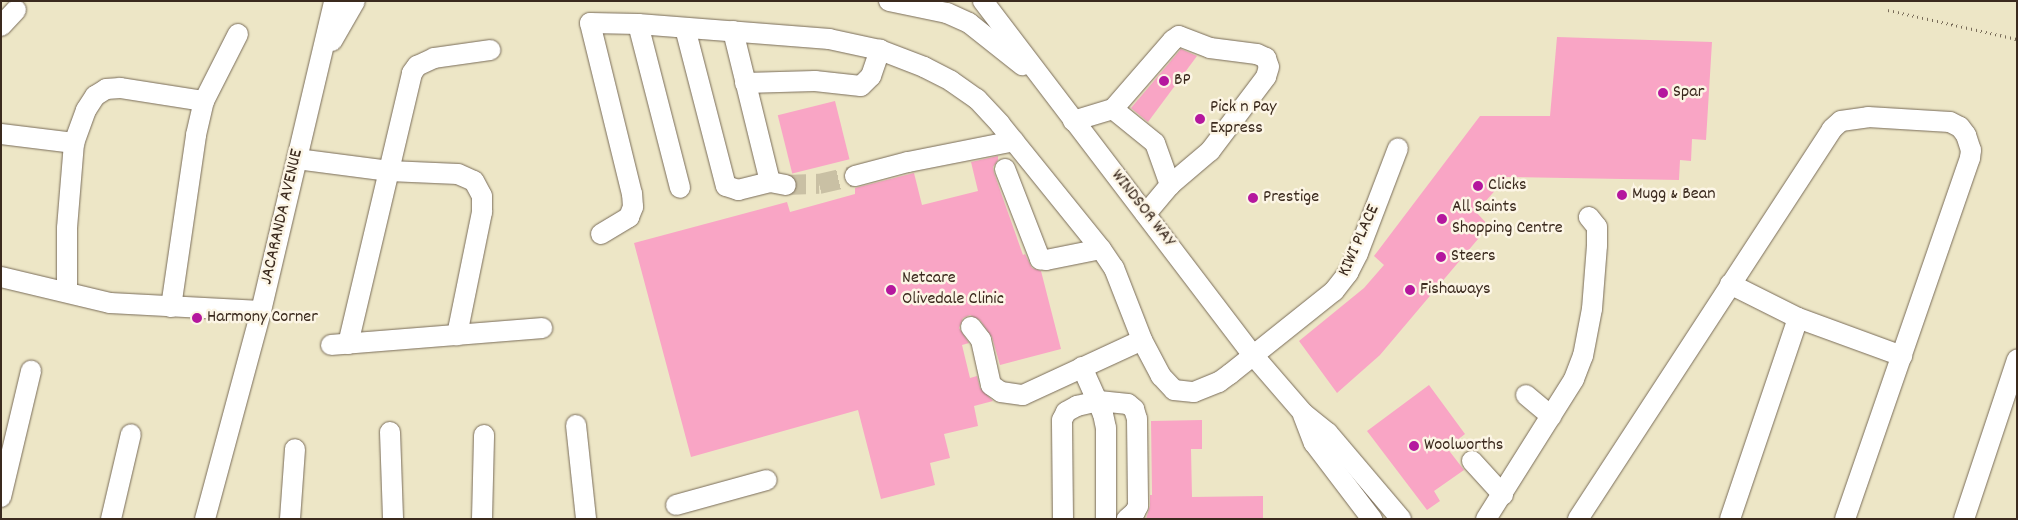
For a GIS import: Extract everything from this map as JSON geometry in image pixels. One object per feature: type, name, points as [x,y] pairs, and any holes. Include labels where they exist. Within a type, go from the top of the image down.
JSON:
[{"type":"street","points":[[322,1],[328,26]]},
{"type":"street","name":"JACARANDA AVENUE","points":[[205,519],[262,311],[334,1]]},
{"type":"street","points":[[320,62],[355,1]]},
{"type":"street","points":[[889,1],[927,7],[947,13],[969,23],[1048,88]]},
{"type":"street","name":"WINDSOR WAY","points":[[984,1],[1073,121],[1253,355],[1303,414],[1328,433],[1401,519]]},
{"type":"street","points":[[1,26],[16,10]]},
{"type":"street","name":"KIWI PLACE","points":[[601,234],[629,217],[633,207],[590,23],[638,24],[829,39],[880,50],[924,67],[951,81],[977,99],[1014,141],[1101,249],[1122,287],[1142,340],[1167,384],[1174,390],[1194,392],[1219,382],[1334,291],[1348,273],[1358,253],[1398,148]]},
{"type":"street","points":[[638,24],[680,188]]},
{"type":"street","points":[[685,28],[726,186],[744,190],[778,183],[745,83],[733,31]]},
{"type":"street","points":[[171,307],[196,135],[204,101],[238,34]]},
{"type":"street","points":[[1073,121],[1113,109],[1173,40],[1179,36],[1210,48],[1257,54],[1266,58],[1269,62],[1269,72],[1210,151],[1170,185],[1146,214]]},
{"type":"street","points":[[490,50],[434,58],[417,66],[409,82],[389,171],[339,344],[542,328]]},
{"type":"street","points":[[745,83],[815,81],[861,86],[871,76],[880,50]]},
{"type":"street","points":[[66,292],[67,228],[74,143],[86,110],[95,96],[106,89],[137,90],[204,101]]},
{"type":"street","points":[[1113,109],[1155,144],[1170,185]]},
{"type":"street","points":[[1578,519],[1825,138],[1841,121],[1868,117],[1950,122],[1960,127],[1966,135],[1971,150],[1970,158],[1845,519]]},
{"type":"street","points":[[1,134],[74,143]]},
{"type":"street","points":[[854,176],[908,162],[1014,141]]},
{"type":"street","points":[[297,159],[389,171],[458,174],[474,182],[482,196],[482,212],[458,335]]},
{"type":"street","points":[[1004,169],[1040,259],[1046,260],[1101,249]]},
{"type":"street","points":[[1486,519],[1574,379],[1583,356],[1589,332],[1597,245],[1597,227],[1589,217]]},
{"type":"street","points":[[1,277],[110,302],[262,311]]},
{"type":"street","points":[[1730,284],[1798,318],[1902,356]]},
{"type":"street","points":[[1730,519],[1798,318]]},
{"type":"street","points":[[971,327],[981,340],[991,385],[1001,392],[1023,395],[1142,340]]},
{"type":"street","points":[[1964,519],[2017,360]]},
{"type":"street","points":[[1082,367],[1099,401],[1106,428],[1106,519]]},
{"type":"street","points":[[1,497],[5,465],[31,371]]},
{"type":"street","points":[[1526,395],[1550,416]]},
{"type":"street","points":[[1063,519],[1062,420],[1066,412],[1077,406],[1099,401],[1128,404],[1134,409],[1137,418],[1138,506],[1128,519]]},
{"type":"street","name":"WINDSOR WAY","points":[[1303,414],[1314,443],[1372,519]]},
{"type":"street","points":[[576,425],[586,519]]},
{"type":"street","points":[[390,432],[394,519]]},
{"type":"street","points":[[111,519],[131,434]]},
{"type":"street","points":[[482,519],[484,435]]},
{"type":"street","points":[[290,519],[295,449]]},
{"type":"street","points":[[1472,461],[1503,494]]},
{"type":"street","points":[[676,505],[768,480]]},
{"type":"path","points":[[1888,10],[2017,38]]},
{"type":"building","name":"All Saints Shopping Centre","points":[[1557,37],[1712,42],[1706,140],[1692,139],[1691,161],[1680,160],[1679,180],[1507,177],[1476,212],[1489,226],[1380,355],[1337,393],[1299,341],[1364,288],[1384,265],[1374,256],[1480,116],[1550,116]]},
{"type":"building","points":[[1181,49],[1197,56],[1148,122],[1131,108]]},
{"type":"building","points":[[835,101],[850,159],[792,173],[778,115]]},
{"type":"building","points":[[998,156],[998,160],[993,167],[994,173],[1023,255],[1025,254],[1032,268],[1041,271],[1061,349],[1000,365],[992,337],[980,320],[970,315],[963,318],[959,328],[969,343],[962,345],[970,378],[977,376],[980,388],[993,401],[974,406],[978,426],[944,434],[950,458],[930,463],[935,485],[881,499],[858,410],[691,457],[634,243],[787,202],[790,212],[855,194],[855,188],[914,173],[922,205],[978,191],[971,162]]},
{"type":"building","points":[[1429,385],[1465,434],[1447,448],[1464,470],[1434,491],[1440,501],[1427,510],[1367,431]]},
{"type":"building","points":[[1202,420],[1202,449],[1191,449],[1192,497],[1263,496],[1263,519],[1146,519],[1150,506],[1150,495],[1152,495],[1151,421]]},
{"type":"tunnel","points":[[786,185],[819,184],[855,176]]},
{"type":"place","name":"BP","points":[[1164,81]]},
{"type":"place","name":"Spar","points":[[1663,93]]},
{"type":"place","name":"Pick n Pay Express","points":[[1200,119]]},
{"type":"place","name":"Clicks","points":[[1478,186]]},
{"type":"place","name":"Mugg & Bean","points":[[1622,195]]},
{"type":"place","name":"Prestige","points":[[1253,198]]},
{"type":"place","name":"All Saints Shopping Centre","points":[[1442,219]]},
{"type":"place","name":"Steers","points":[[1441,257]]},
{"type":"place","name":"Netcare Olivedale Clinic","points":[[891,290]]},
{"type":"place","name":"Fishaways","points":[[1410,290]]},
{"type":"place","name":"Harmony Corner","points":[[197,318]]},
{"type":"place","name":"Woolworths","points":[[1414,446]]}]
